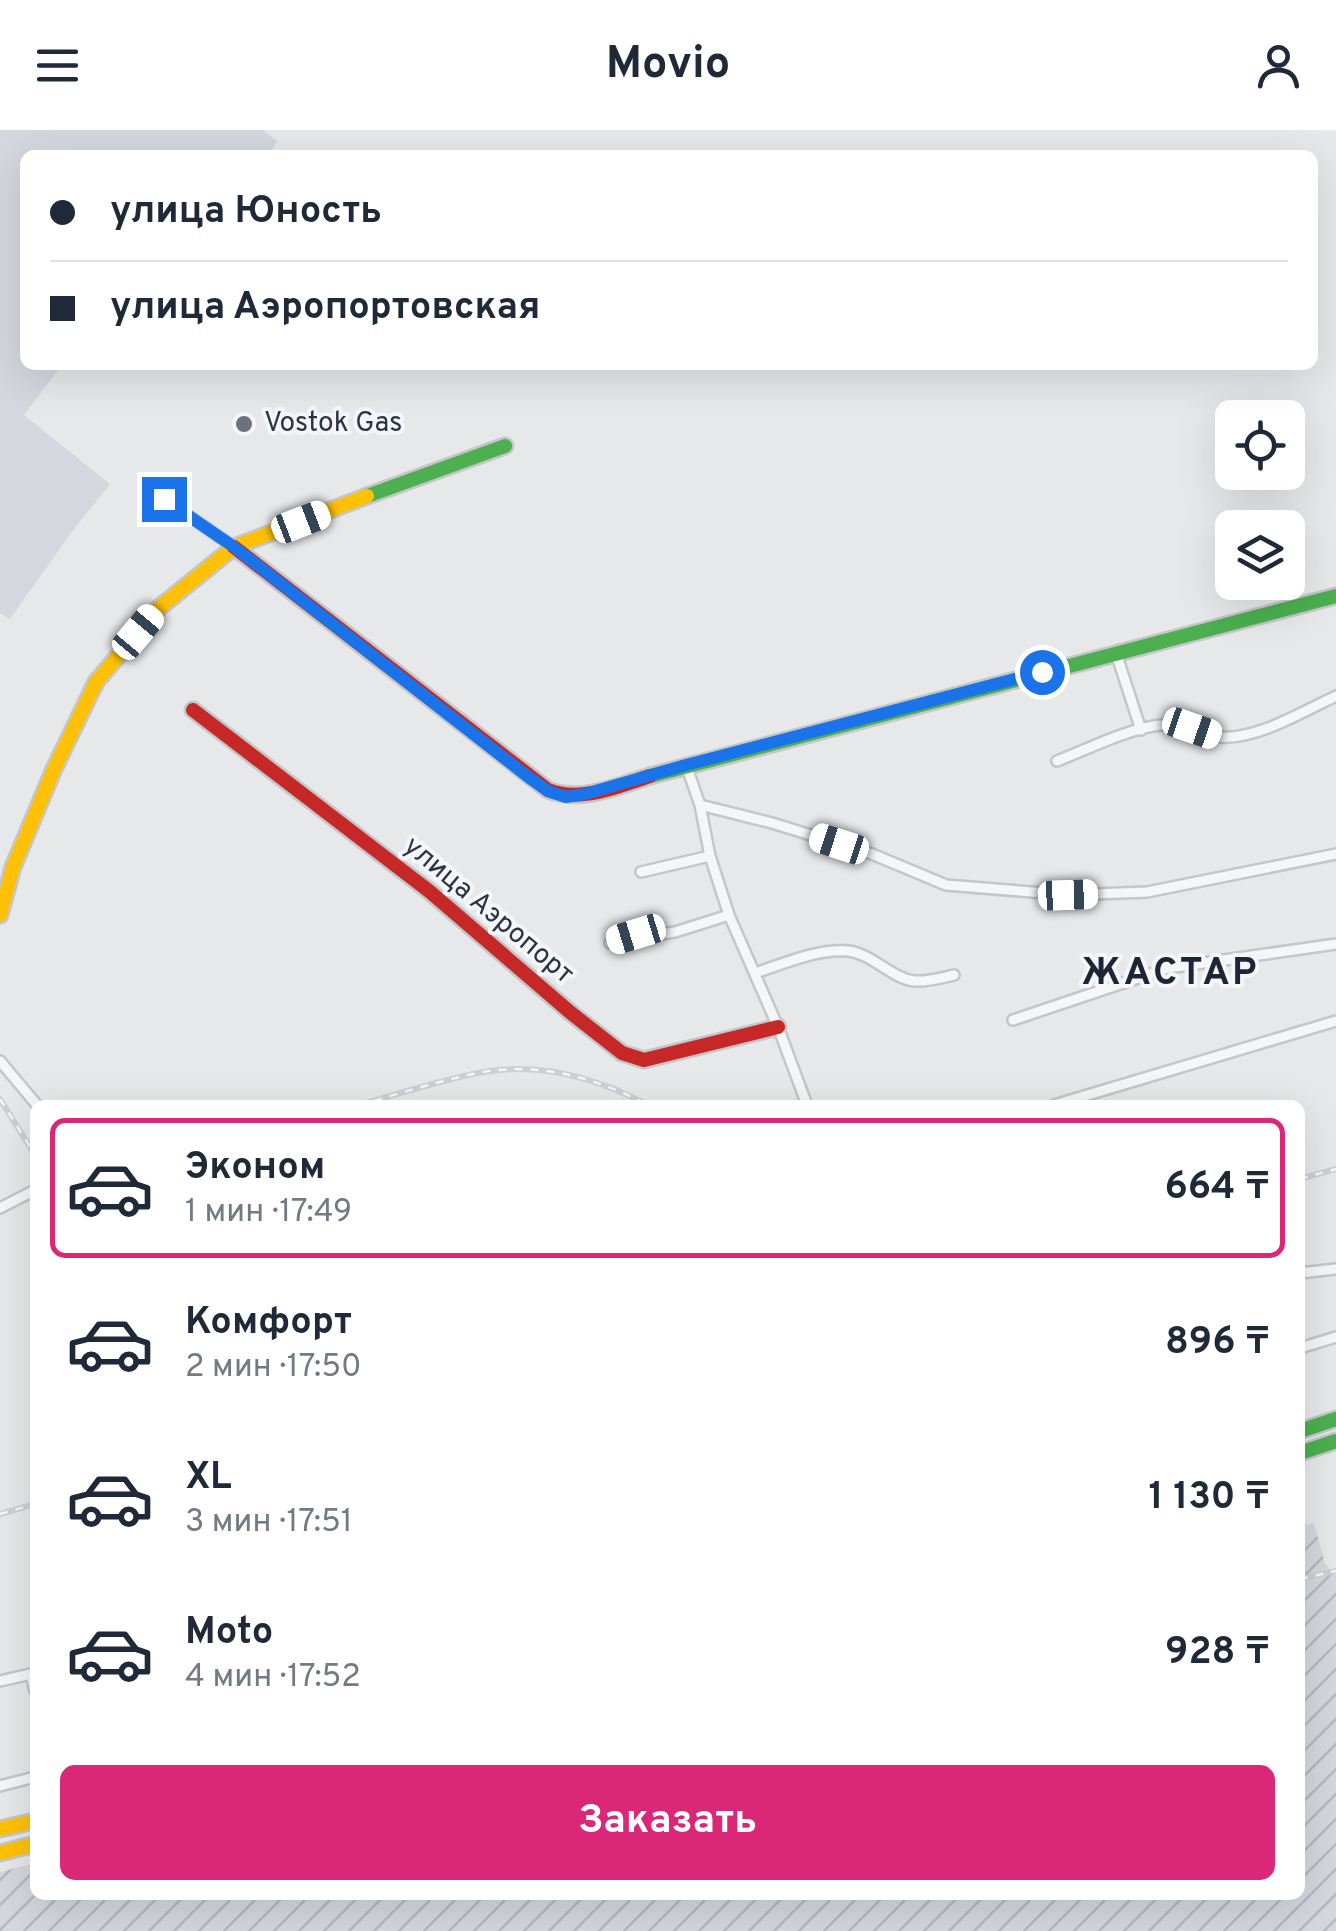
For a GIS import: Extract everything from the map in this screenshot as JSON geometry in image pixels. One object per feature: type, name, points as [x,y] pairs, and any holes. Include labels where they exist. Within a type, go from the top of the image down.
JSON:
[{"type":"main road","points":[[0,916],[13,867],[96,682],[160,607],[234,547],[504,446]]},
{"type":"main road","points":[[234,547],[527,776],[548,791],[566,797],[1336,596]]},
{"type":"main road","name":"улица Аэропорт","points":[[193,710],[429,891],[622,1053],[644,1060],[778,1028]]},
{"type":"main road","points":[[1305,1429],[1336,1419]]},
{"type":"main road","points":[[1305,1451],[1336,1441]]},
{"type":"main road","points":[[0,1829],[30,1822]]},
{"type":"main road","points":[[0,1852],[30,1845]]},
{"type":"street","points":[[164,499],[234,547]]},
{"type":"street","points":[[1116,653],[1140,730]]},
{"type":"street","points":[[1057,760],[1162,725],[1192,728],[1220,737],[1254,733],[1336,696]]},
{"type":"street","points":[[686,765],[729,915],[804,1100]]},
{"type":"street","points":[[700,804],[872,854],[946,885],[1068,895],[1148,892],[1336,854]]},
{"type":"street","points":[[641,872],[710,856]]},
{"type":"street","points":[[610,943],[648,931],[675,932],[729,915]]},
{"type":"street","points":[[1012,1020],[1168,968],[1336,944]]},
{"type":"street","points":[[754,973],[827,952],[848,951],[880,963],[905,979],[931,980],[954,975]]},
{"type":"street","points":[[1071,1100],[1336,1021]]},
{"type":"street","points":[[0,1061],[34,1100]]},
{"type":"street","points":[[0,1208],[30,1194]]},
{"type":"street","points":[[1305,1272],[1336,1268]]},
{"type":"street","points":[[1305,1346],[1336,1337]]},
{"type":"street","points":[[0,1681],[30,1675]]},
{"type":"street","points":[[0,1786],[30,1778]]},
{"type":"shaded area","points":[[0,130],[263,130],[277,141],[272,150],[20,150],[20,370],[58,370],[24,415],[110,484],[10,619],[0,613]]},
{"type":"shaded area","points":[[1314,1523],[1325,1564],[1336,1575],[1336,1931],[0,1931],[0,1872],[30,1864],[30,1900],[1305,1900],[1305,1526]]},
{"type":"railway","points":[[377,1100],[463,1076],[522,1069],[566,1074],[637,1100]]},
{"type":"railway","points":[[0,1099],[30,1147]]},
{"type":"railway","points":[[1305,1178],[1336,1169]]},
{"type":"railway","points":[[0,1514],[30,1505]]},
{"type":"railway","points":[[1305,1578],[1336,1571]]},
{"type":"traffic: fast","points":[[367,496],[505,446]]},
{"type":"traffic: fast","points":[[650,776],[1336,596]]},
{"type":"traffic: fast","points":[[1305,1429],[1336,1419]]},
{"type":"traffic: fast","points":[[1305,1451],[1336,1441]]},
{"type":"traffic: slow","points":[[0,915],[13,867],[96,682],[160,607],[234,547],[367,496]]},
{"type":"traffic: slow","points":[[0,1829],[30,1822]]},
{"type":"traffic: slow","points":[[0,1853],[30,1845]]},
{"type":"traffic: jam","points":[[234,547],[548,790],[586,794],[650,776]]},
{"type":"traffic: jam","points":[[193,710],[429,891],[622,1053],[644,1060],[778,1027]]},
{"type":"place","name":"Vostok Gas","points":[[244,424]]},
{"type":"district","name":"ЖАСТАР","points":[[1170,974]]},
{"type":"route","points":[[164,499],[234,547],[527,776],[548,791],[566,797],[1042,672]]}]
